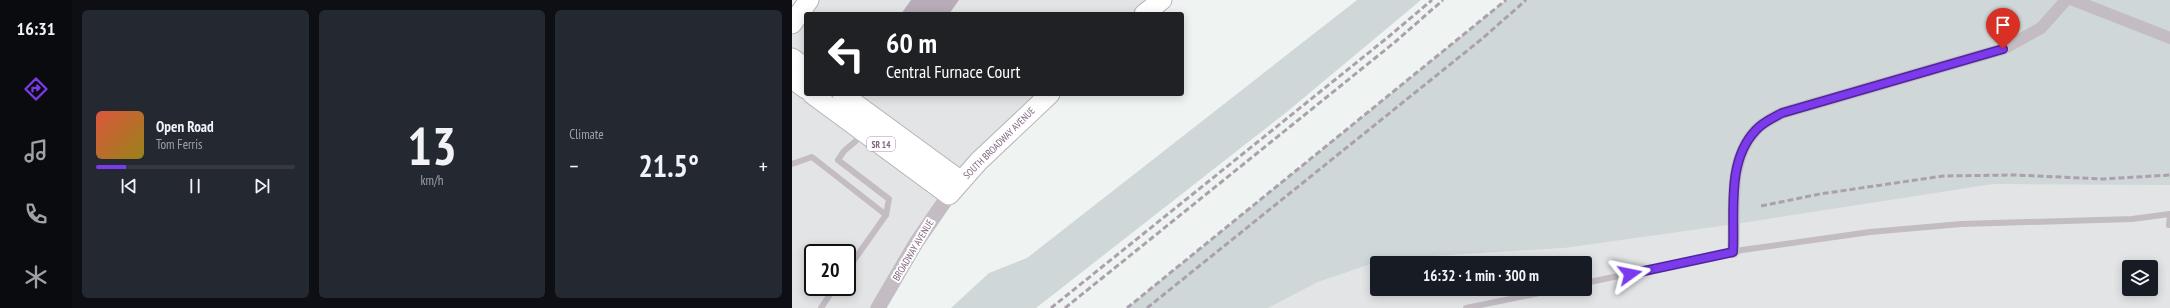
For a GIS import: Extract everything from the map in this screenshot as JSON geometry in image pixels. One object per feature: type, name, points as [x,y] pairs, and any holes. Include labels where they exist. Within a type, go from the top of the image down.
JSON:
[{"type":"main road","points":[[792,24],[809,0]]},
{"type":"main road","points":[[1147,12],[1162,0]]},
{"type":"main road","points":[[792,58],[804,67]]},
{"type":"main road","points":[[792,79],[804,88]]},
{"type":"main road","name":"SR 14","points":[[815,96],[866,133],[955,188]]},
{"type":"main road","name":"SR 14","points":[[844,96],[955,188]]},
{"type":"main road","name":"SOUTH BROADWAY AVENUE","points":[[955,188],[1010,131],[1048,96]]},
{"type":"street","points":[[1733,252],[1734,179],[1737,166],[1747,142],[1756,130],[1767,121],[1782,113],[2003,49],[2041,28],[2066,0]]},
{"type":"street","points":[[2073,0],[2170,38]]},
{"type":"street","name":"BROADWAY AVENUE","points":[[878,308],[916,243],[955,188]]},
{"type":"lane","points":[[856,257],[886,215],[889,199],[838,160],[844,151],[866,133]]},
{"type":"lane","points":[[792,164],[812,157],[886,215]]},
{"type":"lane","points":[[1592,282],[1733,252],[1870,232],[1961,224],[2132,219],[2170,214],[2169,225]]},
{"type":"lane","points":[[820,308],[829,296]]},
{"type":"lane","points":[[1466,308],[1525,296]]},
{"type":"shaded area","points":[[809,0],[1162,0],[1147,12],[804,12],[804,96],[1048,96],[979,161],[878,308],[792,308],[792,24]]},
{"type":"shaded area","points":[[1357,0],[1421,0],[1288,111],[1036,308],[951,308],[989,273],[1027,258]]},
{"type":"shaded area","points":[[1506,0],[2170,0],[2170,185],[1993,184],[1735,224],[1564,248],[1435,256],[1370,256],[1370,264],[1318,282],[1268,308],[1127,308]]},
{"type":"shaded area","points":[[2170,0],[2170,308],[1268,308],[1318,282],[1370,264],[1370,296],[1592,296],[1592,256],[1435,256],[1564,248]]},
{"type":"building","points":[[911,0],[959,0],[950,12],[902,12]]},
{"type":"railway","points":[[1051,308],[1387,38],[1432,0]]},
{"type":"railway","points":[[1065,308],[1395,42],[1443,0]]},
{"type":"railway","points":[[1127,308],[1506,0]]},
{"type":"railway","points":[[1147,308],[1483,38],[1526,0]]},
{"type":"railway","points":[[1761,206],[1820,194],[1943,176],[2015,175],[2103,179],[2170,175]]},
{"type":"route","points":[[1630,274],[1733,252],[1735,224],[1734,179],[1737,166],[1747,142],[1756,130],[1767,121],[1782,113],[2003,49]]}]
